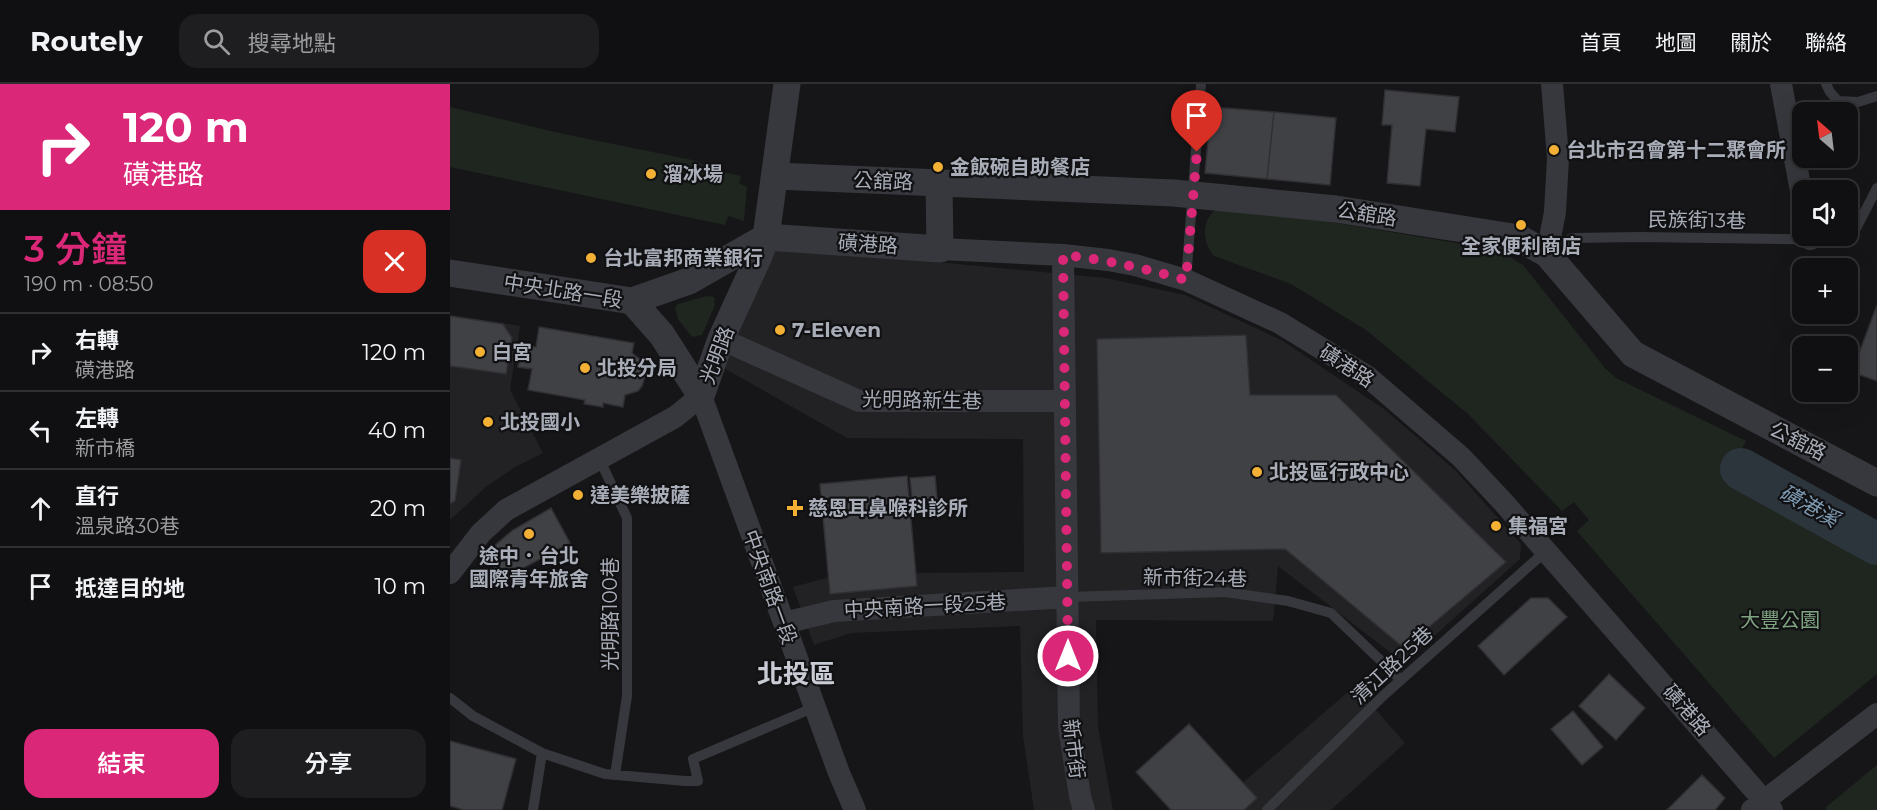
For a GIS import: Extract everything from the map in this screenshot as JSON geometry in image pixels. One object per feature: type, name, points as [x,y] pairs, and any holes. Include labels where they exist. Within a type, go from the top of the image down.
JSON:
[{"type":"street","name":"光明路","points":[[450,573],[481,533],[506,510],[675,417],[701,396],[721,339],[766,237],[787,84]]},
{"type":"street","points":[[1547,254],[1555,212],[1558,158],[1552,84]]},
{"type":"street","points":[[1781,84],[1799,180]]},
{"type":"street","name":"公舘路","points":[[775,176],[1108,189],[1194,195],[1336,209],[1519,238],[1547,254],[1633,354],[1877,483]]},
{"type":"street","points":[[939,183],[940,249]]},
{"type":"street","points":[[632,301],[689,281],[766,237]]},
{"type":"street","name":"磺港路","points":[[766,237],[1063,255],[1126,264],[1186,280],[1280,323],[1368,377],[1461,457],[1546,551],[1763,807],[1877,714]]},
{"type":"street","name":"新市街","points":[[1063,255],[1069,727],[1084,810]]},
{"type":"street","name":"中央北路一段","points":[[450,273],[632,301],[662,335],[701,396]]},
{"type":"street","name":"光明路新生巷","points":[[721,339],[859,401],[1064,401]]},
{"type":"street","name":"中央南路一段","points":[[701,396],[814,707],[855,810]]},
{"type":"street","name":"中央南路一段25巷","points":[[784,623],[834,611],[1068,597]]},
{"type":"lane","points":[[1186,280],[1201,84]]},
{"type":"lane","points":[[1826,84],[1838,101],[1858,102],[1877,96]]},
{"type":"lane","name":"民族街13巷","points":[[1858,225],[1877,188]]},
{"type":"lane","name":"民族街13巷","points":[[1547,254],[1572,238],[1792,237]]},
{"type":"lane","name":"光明路100巷","points":[[599,458],[627,518],[629,598],[627,696],[615,776]]},
{"type":"lane","name":"清江路25巷","points":[[1267,810],[1401,680],[1546,551]]},
{"type":"lane","name":"新市街24巷","points":[[1068,597],[1225,592],[1288,601],[1331,613],[1401,680]]},
{"type":"lane","points":[[450,698],[473,716],[543,753],[615,776],[685,781],[698,781],[693,759],[814,707]]},
{"type":"lane","points":[[533,810],[543,753]]},
{"type":"shaded area","points":[[769,246],[1106,278],[1185,295],[1283,341],[1384,409],[1456,471],[1521,544],[1520,559],[1404,663],[1278,566],[1273,621],[1096,620],[1098,727],[1113,810],[1034,810],[1023,736],[1020,626],[851,633],[814,645],[793,587],[841,574],[1024,572],[1023,439],[847,438],[722,367]]},
{"type":"shaded area","name":"北投國小","points":[[450,315],[520,326],[510,390],[543,453],[515,467],[487,486],[450,520]]},
{"type":"shaded area","points":[[1355,686],[1405,743],[1331,810],[1211,810]]},
{"type":"green space","name":"溜冰場","points":[[450,107],[559,133],[697,161],[713,170],[741,176],[739,183],[747,187],[744,221],[728,216],[725,225],[450,167]]},
{"type":"green space","name":"大豐公園","points":[[1230,205],[1498,250],[1523,265],[1605,368],[1616,378],[1746,441],[1724,483],[1877,562],[1877,674],[1774,758],[1577,531],[1589,520],[1574,502],[1562,511],[1468,414],[1366,330],[1291,284],[1214,256],[1206,240],[1206,224],[1214,212]]},
{"type":"green space","points":[[706,296],[714,297],[715,305],[702,335],[692,337],[678,319],[675,307],[678,304]]},
{"type":"green space","points":[[1877,765],[1877,810],[1827,810],[1825,808]]},
{"type":"building","points":[[1385,90],[1459,97],[1455,132],[1426,129],[1420,186],[1387,183],[1392,125],[1382,125]]},
{"type":"building","points":[[1211,107],[1274,112],[1267,179],[1205,173]]},
{"type":"building","points":[[1274,112],[1336,118],[1330,185],[1267,179]]},
{"type":"building","points":[[1877,305],[1877,381],[1858,374],[1858,356]]},
{"type":"building","name":"白宮","points":[[450,316],[503,324],[512,338],[506,374],[450,366]]},
{"type":"building","name":"北投分局","points":[[539,327],[634,343],[632,353],[642,361],[646,373],[642,386],[638,391],[625,395],[623,407],[603,403],[603,407],[584,404],[585,400],[528,390],[532,369],[518,367],[521,345],[536,347]]},
{"type":"building","name":"北投區行政中心","points":[[1246,335],[1250,395],[1336,395],[1506,562],[1404,648],[1285,549],[1101,553],[1097,339]]},
{"type":"building","points":[[450,458],[461,460],[455,501],[450,504]]},
{"type":"building","points":[[907,476],[917,586],[830,594],[820,484]]},
{"type":"building","points":[[935,476],[938,508],[913,510],[910,478]]},
{"type":"building","points":[[551,508],[570,543],[501,580],[486,553],[513,530]]},
{"type":"building","points":[[1531,598],[1548,598],[1567,617],[1504,675],[1478,646]]},
{"type":"building","points":[[1609,674],[1645,708],[1616,740],[1579,706]]},
{"type":"building","points":[[1573,711],[1603,747],[1582,765],[1551,729]]},
{"type":"building","points":[[1189,724],[1257,798],[1244,810],[1171,810],[1136,772]]},
{"type":"building","points":[[450,741],[516,759],[502,810],[464,810],[450,806]]},
{"type":"building","points":[[1702,775],[1725,798],[1715,810],[1667,810]]},
{"type":"waterway","name":"磺港溪","points":[[1741,469],[1877,544]]},
{"type":"place","name":"台北市召會第十二聚會所","points":[[1554,150]]},
{"type":"place","name":"金飯碗自助餐店","points":[[938,167]]},
{"type":"place","name":"溜冰場","points":[[651,174]]},
{"type":"place","name":"全家便利商店","points":[[1521,225]]},
{"type":"place","name":"台北富邦商業銀行","points":[[591,258]]},
{"type":"place","name":"7-Eleven","points":[[780,330]]},
{"type":"place","name":"白宮","points":[[480,352]]},
{"type":"place","name":"北投分局","points":[[585,368]]},
{"type":"place","name":"北投國小","points":[[488,422]]},
{"type":"place","name":"北投區行政中心","points":[[1257,472]]},
{"type":"place","name":"達美樂披薩","points":[[578,495]]},
{"type":"place","name":"慈恩耳鼻喉科診所","points":[[795,508]]},
{"type":"place","name":"集福宮","points":[[1496,526]]},
{"type":"place","name":"途中．台北 國際青年旅舍","points":[[529,534]]},
{"type":"district","name":"北投區","points":[[796,674]]},
{"type":"route","points":[[1068,656],[1063,255],[1135,265],[1186,280],[1197,152]]}]
